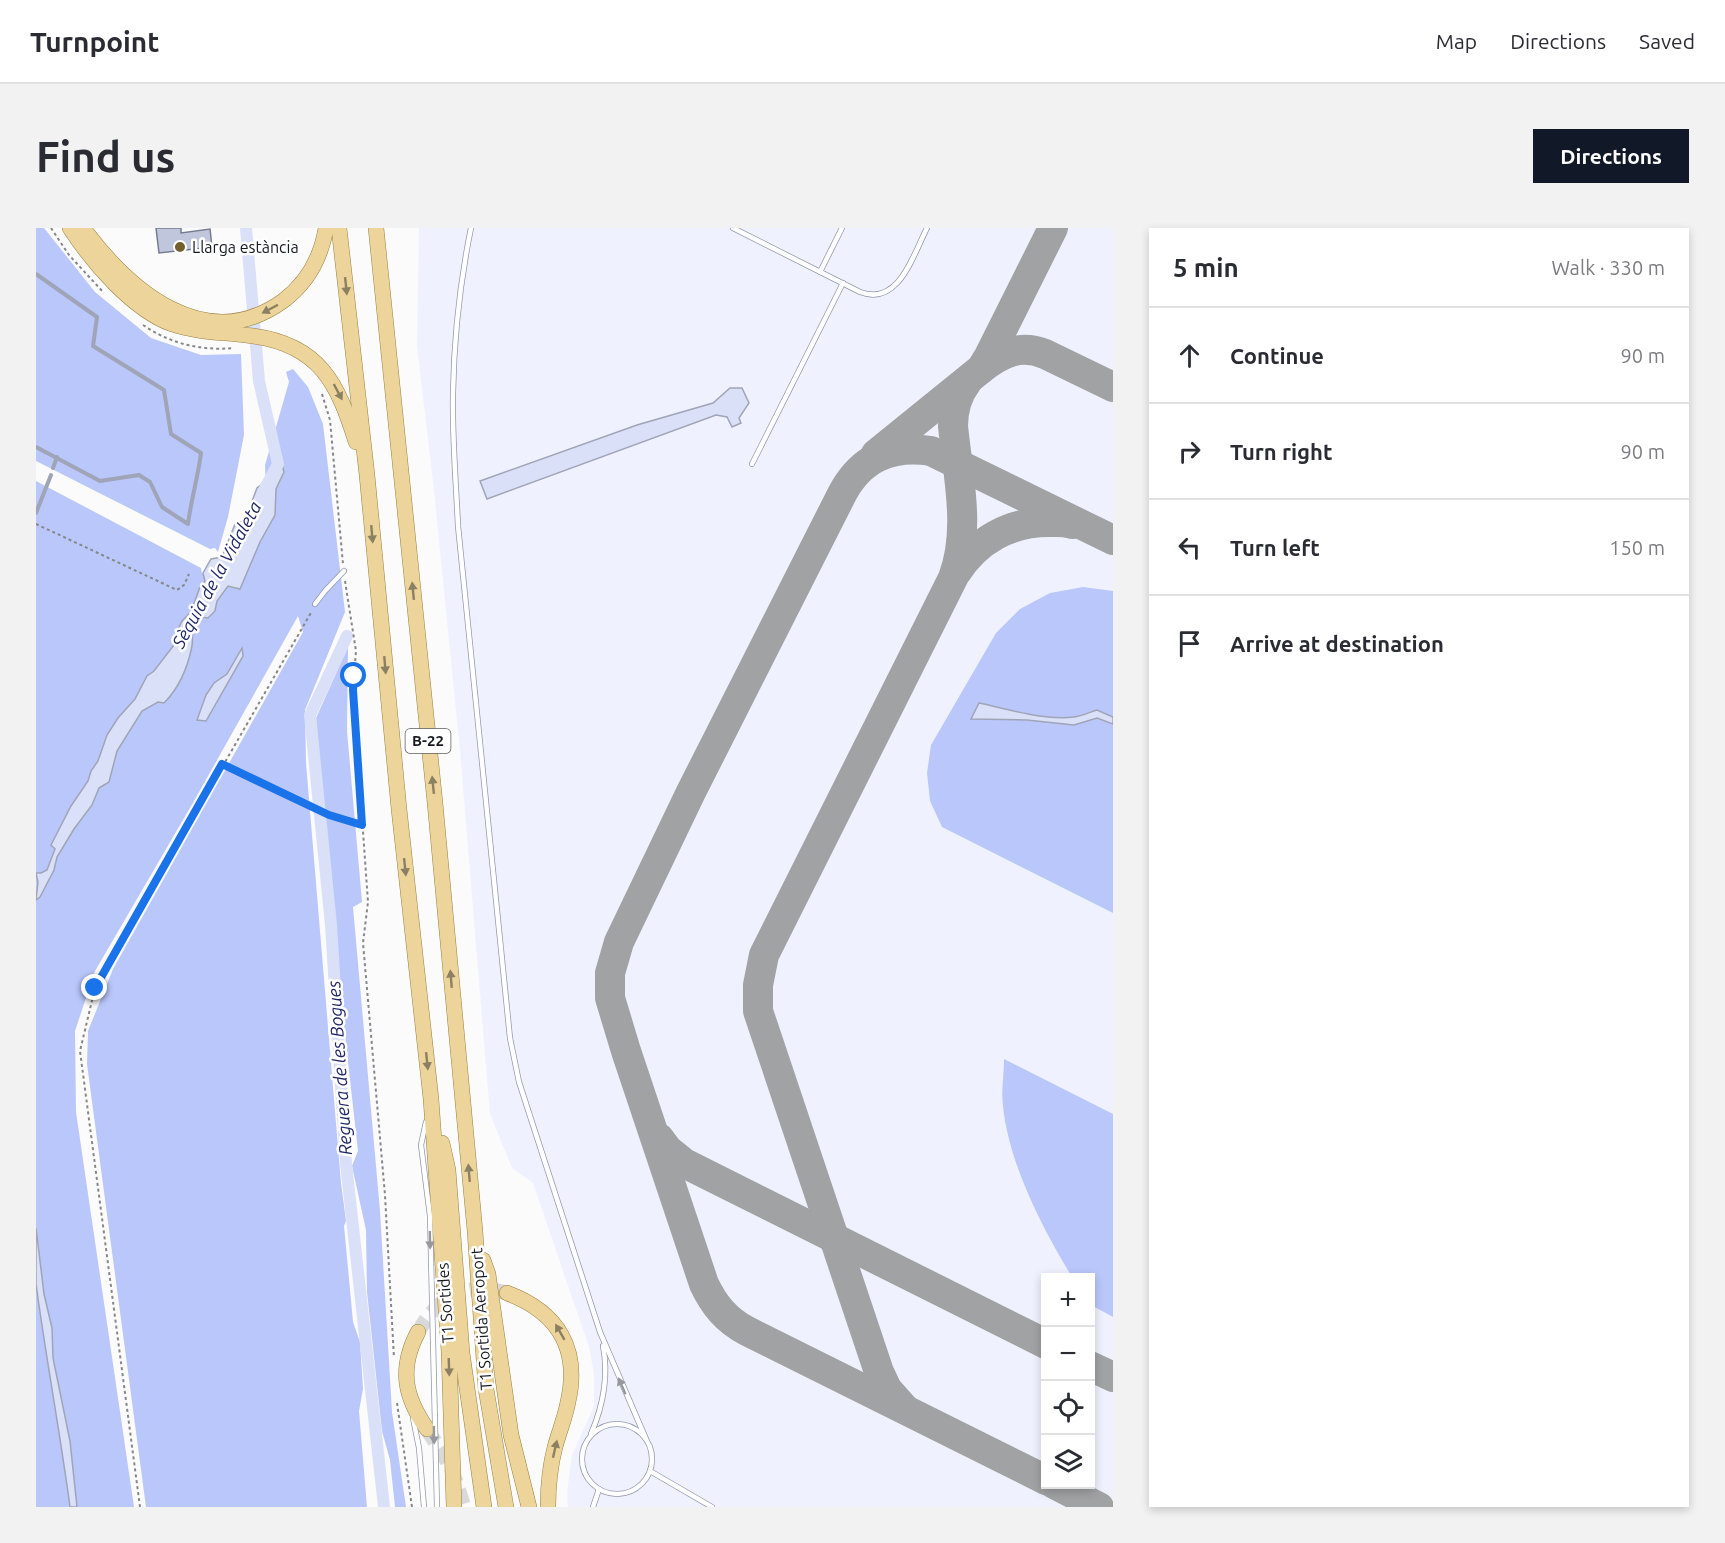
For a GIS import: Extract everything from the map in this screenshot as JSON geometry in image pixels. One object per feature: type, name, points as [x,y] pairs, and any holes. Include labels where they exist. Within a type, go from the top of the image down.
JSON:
[{"type":"main road","points":[[70,228],[88,253],[117,284],[152,313],[169,323],[205,332],[234,327],[274,308],[300,287],[318,259],[326,228]]},
{"type":"main road","points":[[83,228],[123,276],[157,302],[192,318],[234,327],[288,344],[324,371],[340,395],[367,476]]},
{"type":"main road","name":"B-22","points":[[339,228],[431,1099]]},
{"type":"main road","name":"B-22","points":[[376,228],[435,803],[475,1231]]},
{"type":"main road","points":[[431,1099],[448,1170],[462,1353],[484,1507]]},
{"type":"main road","name":"T1 Sortides","points":[[431,1099],[449,1352],[454,1507]]},
{"type":"main road","name":"T1 Sortida Aeroport","points":[[475,1231],[486,1389],[506,1507]]},
{"type":"main road","name":"T1 Sortida Aeroport","points":[[475,1231],[488,1274],[510,1425],[529,1507]]},
{"type":"main road","points":[[507,1293],[535,1306],[554,1323],[564,1338],[571,1362],[571,1388],[555,1448],[549,1504]]},
{"type":"main road","points":[[418,1332],[408,1352],[406,1362],[407,1389],[417,1416],[427,1429]]},
{"type":"lane","points":[[471,228],[456,325],[453,395],[455,462],[458,526],[505,1003],[519,1082],[600,1332],[652,1456],[650,1471],[641,1485],[632,1491],[614,1494],[599,1489],[589,1480],[582,1462],[597,1419],[605,1384],[606,1367],[600,1332]]},
{"type":"lane","points":[[733,228],[843,284],[872,296],[883,294],[901,279],[927,228]]},
{"type":"lane","points":[[820,272],[842,228]]},
{"type":"lane","points":[[752,464],[843,284]]},
{"type":"lane","points":[[315,604],[344,571]]},
{"type":"lane","points":[[431,1099],[421,1145],[430,1216],[437,1507]]},
{"type":"lane","points":[[407,1389],[419,1448],[424,1507]]},
{"type":"lane","points":[[590,1438],[604,1426],[621,1424],[633,1428],[646,1439]]},
{"type":"lane","points":[[650,1471],[712,1507]]},
{"type":"lane","points":[[593,1507],[599,1489]]},
{"type":"path","points":[[319,389],[330,420],[344,571],[356,651],[353,690],[368,902],[363,943],[385,1195]]},
{"type":"path","points":[[36,524],[177,590],[184,585],[189,574]]},
{"type":"path","points":[[140,1507],[80,1051],[95,988],[315,604]]},
{"type":"path","points":[[222,764],[329,815],[362,825]]},
{"type":"shaded area","points":[[36,228],[44,228],[95,292],[151,338],[201,355],[241,354],[244,435],[228,517],[218,552],[215,548],[210,549],[36,461]]},
{"type":"shaded area","points":[[419,228],[1113,228],[1113,1507],[568,1507],[567,1492],[572,1455],[594,1406],[594,1374],[589,1347],[533,1183],[512,1168],[490,1114],[460,751],[417,346]]},
{"type":"shaded area","points":[[293,369],[308,387],[323,424],[345,612],[305,710],[306,763],[346,1221],[344,1226],[353,1322],[360,1342],[363,1389],[359,1411],[367,1507],[146,1507],[87,1064],[88,1031],[113,969],[303,632],[298,616],[95,971],[75,1031],[76,1112],[134,1507],[36,1507],[36,481],[201,568],[202,574],[267,519],[265,465],[289,382],[286,372]]},
{"type":"shaded area","points":[[1083,587],[1113,591],[1113,913],[942,827],[930,801],[927,773],[931,745],[996,633],[1020,609],[1050,593]]},
{"type":"shaded area","points":[[348,647],[347,731],[362,902],[353,907],[380,1211],[392,1412],[406,1507],[395,1507],[390,1460],[382,1431],[367,1292],[366,1230],[352,1166],[358,1151],[338,972],[316,718]]},
{"type":"shaded area","points":[[1004,1059],[1113,1114],[1113,1317],[1095,1307],[1095,1273],[1070,1273],[1028,1195],[1006,1128],[1002,1089]]},
{"type":"water","points":[[730,388],[742,388],[749,403],[739,418],[741,423],[732,427],[727,417],[716,415],[487,499],[480,481],[637,425],[713,403]]},
{"type":"water","points":[[282,465],[284,472],[276,489],[275,515],[260,542],[240,589],[228,586],[217,601],[215,611],[208,618],[201,617],[193,626],[190,654],[178,684],[164,703],[158,702],[142,711],[117,751],[109,782],[99,788],[92,805],[57,857],[54,870],[40,897],[36,900],[38,882],[36,873],[47,870],[55,849],[51,845],[71,806],[88,781],[107,735],[135,699],[147,676],[154,671],[174,645],[175,636],[182,621],[191,612],[200,587],[205,581],[203,573],[211,559],[222,557],[235,524],[245,520],[257,488],[266,477],[271,476]]},
{"type":"water","points":[[242,648],[243,656],[206,721],[197,720],[206,695],[214,683],[227,674]]},
{"type":"water","points":[[979,703],[1026,714],[1063,718],[1097,710],[1113,717],[1113,724],[1097,718],[1074,725],[1027,720],[971,719]]},
{"type":"water","points":[[36,1228],[44,1294],[52,1328],[53,1358],[70,1441],[77,1507],[70,1507],[40,1312],[36,1284]]},
{"type":"building","points":[[156,228],[181,228],[181,233],[210,229],[212,247],[159,253]]},
{"type":"waterway","name":"Sèquia de la Vidaleta","points":[[246,228],[259,381],[278,464],[265,488]]},
{"type":"waterway","points":[[36,274],[97,317],[93,346],[164,390],[171,434],[201,453],[188,524],[162,507],[150,482],[139,475],[100,481],[36,447]]},
{"type":"waterway","points":[[53,468],[57,457]]},
{"type":"waterway","points":[[36,513],[51,475]]},
{"type":"waterway","name":"Reguera de les Bogues","points":[[347,636],[310,715],[331,925],[346,1164],[384,1507]]},
{"type":"taxiway","points":[[876,454],[981,369],[1053,228]]},
{"type":"taxiway","points":[[981,369],[996,358],[1011,352],[1036,351],[1113,387]]},
{"type":"taxiway","points":[[903,1407],[887,1389],[879,1372],[758,1011],[758,985],[764,955],[953,578],[958,560],[962,522],[953,420],[958,397],[967,382]]},
{"type":"taxiway","points":[[1041,1478],[747,1331],[721,1311],[704,1284],[626,1051],[610,998],[610,973],[619,942],[691,792],[842,494],[858,471],[890,452],[931,451],[1113,540]]},
{"type":"taxiway","points":[[956,573],[964,561],[984,542],[1008,529],[1035,523],[1066,522],[1072,524]]},
{"type":"taxiway","points":[[659,1138],[668,1150],[684,1163],[1041,1342]]},
{"type":"taxiway","points":[[1095,1368],[1113,1377]]},
{"type":"taxiway","points":[[1064,1489],[1099,1507]]},
{"type":"tunnel","points":[[418,1332],[435,1309],[455,1294],[478,1289],[507,1293]]},
{"type":"tunnel","points":[[427,1429],[451,1467],[464,1507]]},
{"type":"place","name":"Llarga estància","points":[[180,247]]},
{"type":"route","points":[[95,988],[222,764],[329,815],[362,825],[354,676]]}]
